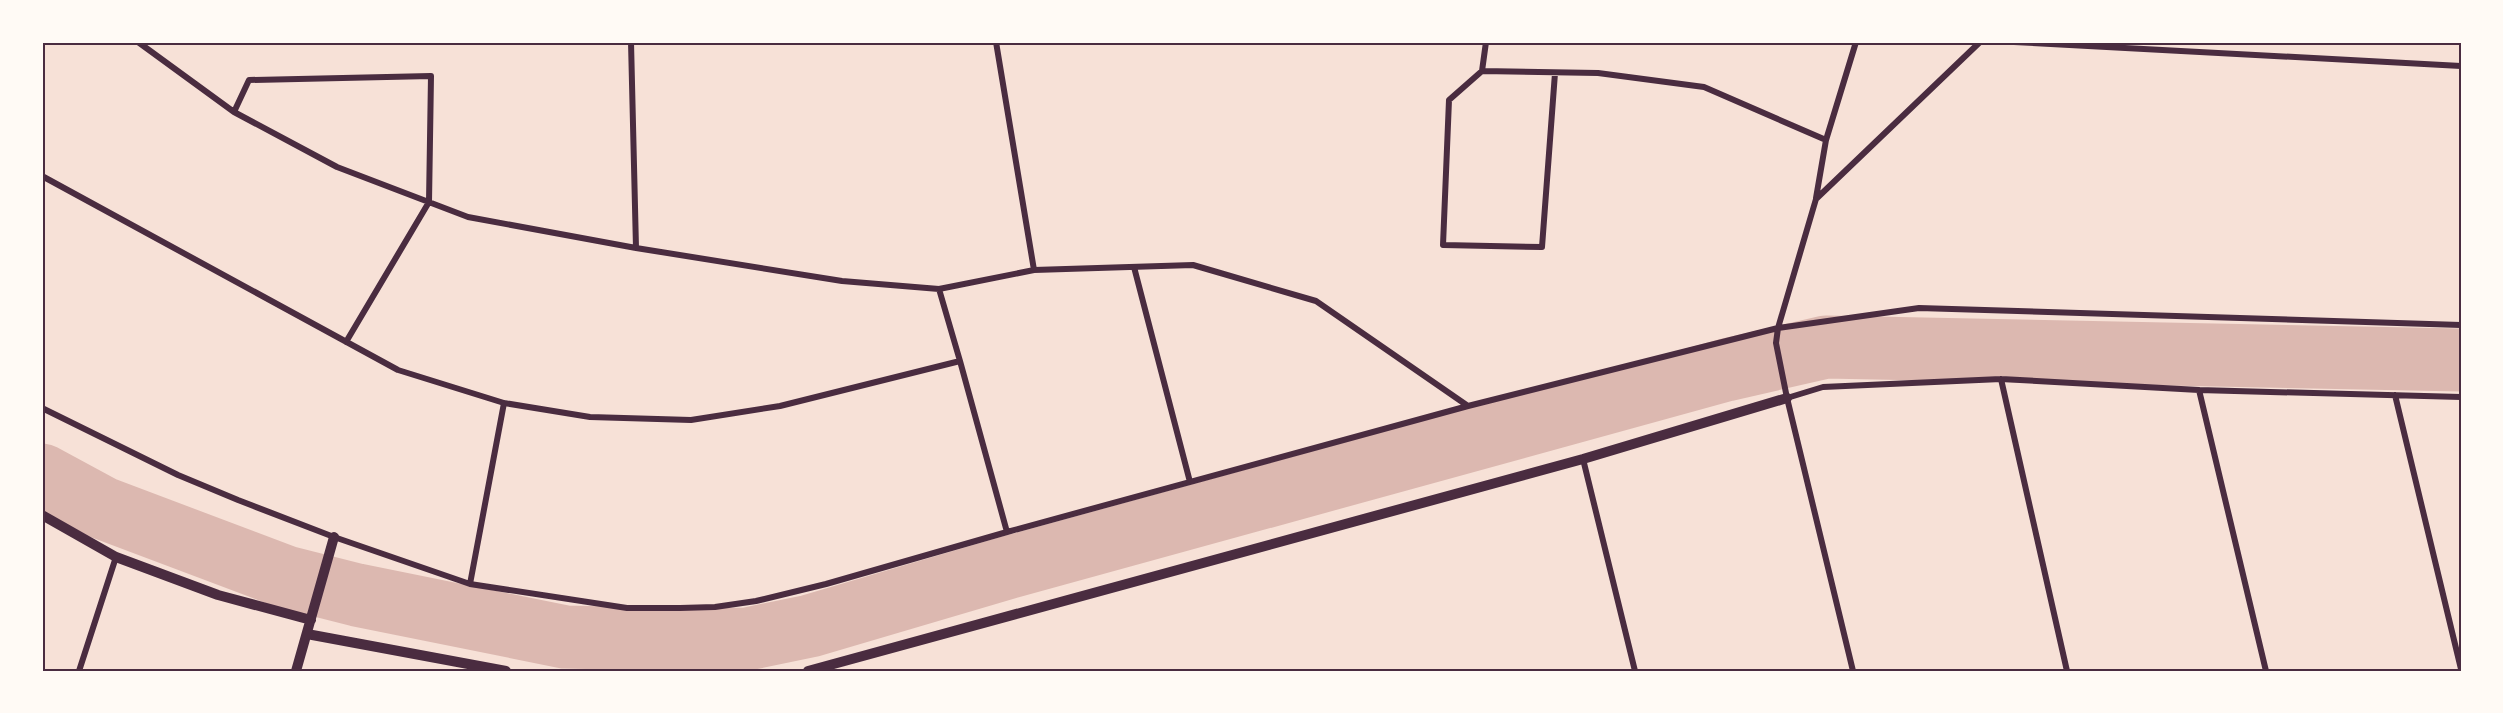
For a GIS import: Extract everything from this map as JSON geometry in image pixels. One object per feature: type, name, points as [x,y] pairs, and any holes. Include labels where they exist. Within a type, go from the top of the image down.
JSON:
[{"type":"street","points":[[138,42],[234,111],[337,167],[468,217],[636,248],[842,281],[939,290],[1034,270],[1193,265],[1316,302],[1468,406]]},
{"type":"street","points":[[631,42],[636,248]]},
{"type":"street","points":[[996,42],[1034,270]]},
{"type":"street","points":[[1486,42],[1482,71],[1449,100],[1443,245],[1542,247],[1555,73]]},
{"type":"street","points":[[1853,671],[1787,398],[1776,343],[1778,328],[1816,199],[1826,141],[1856,42]]},
{"type":"street","points":[[1816,199],[1980,42]]},
{"type":"street","points":[[2014,42],[2461,66]]},
{"type":"street","points":[[1482,71],[1598,73],[1704,87],[1826,141]]},
{"type":"street","points":[[234,111],[249,80],[431,76],[429,202],[346,342]]},
{"type":"street","points":[[42,176],[398,370],[504,402],[590,417],[691,420],[780,406],[960,361]]},
{"type":"street","points":[[1134,267],[1190,482]]},
{"type":"street","points":[[939,290],[1007,532]]},
{"type":"street","points":[[42,408],[178,474],[334,537],[470,584],[627,608],[715,607],[756,601],[826,584],[1468,406],[1778,328],[1919,308],[2461,325]]},
{"type":"street","points":[[2001,379],[2067,671]]},
{"type":"street","points":[[808,671],[828,668],[1583,459],[1823,387],[2001,379],[2199,390],[2461,397]]},
{"type":"street","points":[[2199,390],[2266,671]]},
{"type":"street","points":[[2395,395],[2461,669]]},
{"type":"street","points":[[470,584],[504,402]]},
{"type":"street","points":[[1583,459],[1635,671]]},
{"type":"street","points":[[42,515],[116,557],[218,595],[311,620]]},
{"type":"street","points":[[296,671],[334,537]]},
{"type":"street","points":[[79,671],[116,557]]},
{"type":"street","points":[[307,634],[506,671]]},
{"type":"waterway","points":[[42,475],[103,508],[286,577],[357,595],[565,637],[747,639],[810,626],[1010,567],[1726,370],[1826,347],[2461,360]]}]
